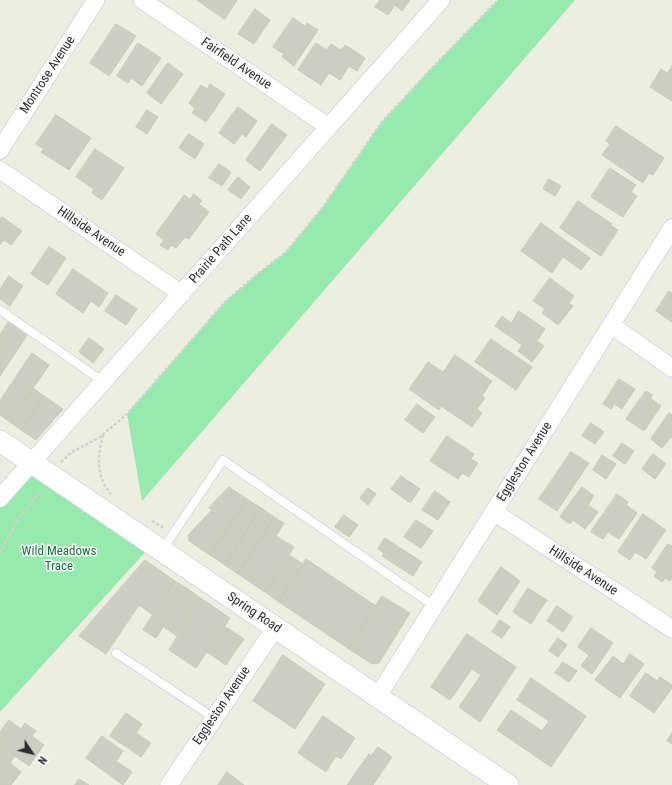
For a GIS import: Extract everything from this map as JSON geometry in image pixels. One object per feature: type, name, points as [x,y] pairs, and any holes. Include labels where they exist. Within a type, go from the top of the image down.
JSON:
[{"type":"street","name":"Montrose Avenue","points":[[0,150],[96,0]]},
{"type":"street","name":"Fairfield Avenue","points":[[142,0],[329,127]]},
{"type":"street","name":"Prairie Path Lane","points":[[0,498],[441,0]]},
{"type":"street","name":"Hillside Avenue","points":[[0,170],[182,294]]},
{"type":"street","name":"Eggleston Avenue","points":[[378,696],[672,228]]},
{"type":"street","points":[[611,325],[672,368]]},
{"type":"street","name":"Spring Road","points":[[0,441],[31,462],[168,542],[276,627],[508,785]]},
{"type":"street","name":"Hillside Avenue","points":[[494,512],[672,630]]},
{"type":"street","name":"Eggleston Avenue","points":[[169,785],[276,627]]},
{"type":"lane","points":[[0,310],[104,382]]},
{"type":"lane","points":[[168,542],[223,460],[434,606]]},
{"type":"lane","points":[[116,654],[214,718]]},
{"type":"path","points":[[60,463],[72,452],[104,434],[127,414],[224,303],[256,275],[286,252],[323,207],[381,123],[498,0]]},
{"type":"path","points":[[104,434],[98,462],[99,469],[104,486],[115,498]]},
{"type":"path","points":[[0,553],[19,518],[40,491],[43,484]]},
{"type":"path","points":[[147,518],[168,542]]},
{"type":"green space","points":[[498,0],[575,0],[142,501],[127,414],[224,303],[256,275],[286,252],[323,207],[381,123]]},
{"type":"green space","name":"Wild Meadows Trace","points":[[21,461],[148,549],[0,712],[0,486]]},
{"type":"building","points":[[197,0],[237,0],[225,19]]},
{"type":"building","points":[[380,0],[410,0],[402,11],[395,5],[388,15],[375,7]]},
{"type":"building","points":[[255,9],[270,20],[254,44],[238,34]]},
{"type":"building","points":[[293,18],[305,26],[307,23],[318,30],[294,66],[282,57],[284,54],[273,47]]},
{"type":"building","points":[[116,24],[136,36],[109,76],[90,63]]},
{"type":"building","points":[[138,43],[161,58],[142,86],[131,78],[128,83],[117,76]]},
{"type":"building","points":[[316,43],[327,50],[331,44],[341,50],[345,45],[365,58],[357,71],[349,66],[340,80],[329,73],[321,85],[298,70]]},
{"type":"building","points":[[168,63],[183,74],[161,104],[147,93]]},
{"type":"building","points":[[672,66],[672,101],[650,87],[661,69],[667,73]]},
{"type":"building","points":[[210,84],[225,94],[206,122],[192,113],[195,108],[189,103],[201,85],[207,89]]},
{"type":"building","points":[[238,107],[257,121],[246,137],[242,134],[234,144],[219,133]]},
{"type":"building","points":[[147,110],[158,117],[147,134],[136,127]]},
{"type":"building","points":[[56,115],[91,138],[69,170],[41,152],[44,149],[36,144]]},
{"type":"building","points":[[272,124],[287,135],[260,171],[246,160]]},
{"type":"building","points":[[616,126],[664,158],[653,175],[649,173],[643,183],[602,155],[610,144],[606,141]]},
{"type":"building","points":[[189,134],[204,144],[195,159],[179,148]]},
{"type":"building","points":[[95,149],[124,168],[102,200],[92,193],[94,189],[76,177]]},
{"type":"building","points":[[219,164],[231,172],[222,186],[209,178]]},
{"type":"building","points":[[610,168],[636,185],[631,192],[637,196],[623,217],[591,197]]},
{"type":"building","points":[[238,177],[250,187],[241,199],[228,190]]},
{"type":"building","points":[[549,179],[561,186],[555,196],[543,189]]},
{"type":"building","points":[[194,194],[202,201],[199,204],[209,212],[189,239],[185,237],[176,248],[171,245],[168,250],[160,245],[164,240],[156,234],[184,195],[190,199]]},
{"type":"building","points":[[578,201],[612,224],[610,225],[618,230],[601,256],[560,228]]},
{"type":"building","points":[[2,217],[22,231],[11,245],[4,240],[0,245],[0,220]]},
{"type":"building","points":[[541,223],[590,258],[581,270],[563,257],[552,273],[521,251]]},
{"type":"building","points":[[49,247],[66,258],[48,285],[31,274]]},
{"type":"building","points":[[73,269],[108,293],[99,307],[91,301],[83,313],[56,294]]},
{"type":"building","points":[[9,276],[23,286],[10,306],[0,299],[0,290]]},
{"type":"building","points":[[550,278],[574,296],[569,303],[573,306],[558,325],[542,313],[545,309],[533,301]]},
{"type":"building","points":[[669,291],[672,293],[672,322],[656,311]]},
{"type":"building","points":[[116,295],[137,309],[126,325],[105,311]]},
{"type":"building","points":[[519,311],[545,329],[537,341],[544,346],[532,362],[518,351],[522,345],[495,326],[502,316],[511,323]]},
{"type":"building","points":[[9,321],[28,334],[0,376],[0,335]]},
{"type":"building","points":[[89,338],[104,349],[93,363],[79,352]]},
{"type":"building","points":[[491,339],[532,367],[516,390],[475,362]]},
{"type":"building","points":[[32,353],[49,365],[10,422],[0,415],[0,401]]},
{"type":"building","points":[[455,355],[492,381],[482,396],[485,398],[477,409],[482,413],[472,427],[441,406],[439,410],[409,389],[428,362],[443,372]]},
{"type":"building","points":[[619,379],[635,389],[622,409],[614,404],[611,409],[603,404]]},
{"type":"building","points":[[33,388],[44,396],[21,430],[10,422]]},
{"type":"building","points":[[646,391],[653,395],[650,398],[661,406],[644,431],[626,419]]},
{"type":"building","points":[[44,396],[63,409],[36,440],[21,430]]},
{"type":"building","points":[[417,404],[435,417],[423,433],[405,420]]},
{"type":"building","points":[[669,413],[672,415],[672,438],[671,437],[662,448],[651,439]]},
{"type":"building","points":[[591,423],[604,432],[595,444],[582,436]]},
{"type":"building","points":[[447,436],[474,454],[471,459],[478,463],[469,477],[462,473],[458,479],[430,461]]},
{"type":"building","points":[[622,443],[634,451],[625,464],[613,456]]},
{"type":"building","points":[[571,452],[589,463],[557,511],[539,499]]},
{"type":"building","points":[[653,454],[666,464],[655,479],[642,469]]},
{"type":"building","points":[[602,455],[616,464],[606,479],[593,470]]},
{"type":"building","points":[[401,476],[420,489],[410,503],[391,489]]},
{"type":"building","points":[[229,487],[247,499],[210,555],[189,541],[188,535],[212,510],[209,508]]},
{"type":"building","points":[[582,487],[594,496],[588,505],[598,512],[585,529],[573,520],[570,524],[560,517]]},
{"type":"building","points":[[368,488],[376,494],[368,505],[360,498]]},
{"type":"building","points":[[435,491],[450,502],[438,520],[422,510]]},
{"type":"building","points":[[617,494],[628,502],[626,505],[637,513],[619,539],[608,532],[603,539],[591,532]]},
{"type":"building","points":[[247,499],[261,508],[225,565],[210,555]]},
{"type":"building","points":[[261,508],[274,517],[238,574],[225,565]]},
{"type":"building","points":[[643,514],[666,530],[646,559],[635,552],[630,560],[618,552]]},
{"type":"building","points":[[344,515],[358,525],[349,537],[335,527]]},
{"type":"building","points":[[274,517],[284,523],[276,536],[294,547],[265,592],[238,574]]},
{"type":"building","points":[[416,520],[433,531],[421,548],[404,537]]},
{"type":"building","points":[[385,538],[422,562],[413,576],[382,556],[384,553],[378,549]]},
{"type":"building","points":[[668,544],[672,546],[672,578],[670,581],[665,578],[662,582],[654,576],[657,572],[652,568]]},
{"type":"building","points":[[289,555],[303,564],[279,602],[265,592]]},
{"type":"building","points":[[306,559],[376,606],[349,649],[279,602]]},
{"type":"building","points":[[145,560],[175,581],[153,615],[139,605],[106,654],[79,636]]},
{"type":"building","points":[[501,567],[520,581],[497,615],[478,601]]},
{"type":"building","points":[[175,581],[188,589],[156,638],[143,630]]},
{"type":"building","points":[[528,588],[547,600],[531,624],[513,612]]},
{"type":"building","points":[[188,589],[202,599],[177,636],[164,627]]},
{"type":"building","points":[[382,596],[410,613],[379,663],[372,664],[349,649]]},
{"type":"building","points":[[202,599],[230,618],[196,668],[169,650]]},
{"type":"building","points":[[557,606],[573,617],[563,632],[547,621]]},
{"type":"building","points":[[500,620],[510,627],[502,638],[492,632]]},
{"type":"building","points":[[224,626],[244,639],[226,665],[207,652]]},
{"type":"building","points":[[591,628],[613,643],[592,674],[581,666],[589,655],[578,647]]},
{"type":"building","points":[[467,634],[516,667],[480,722],[459,707],[481,675],[472,669],[450,700],[431,687]]},
{"type":"building","points":[[558,638],[567,645],[558,657],[549,651]]},
{"type":"building","points":[[630,654],[644,664],[620,698],[595,680],[613,656],[623,664]]},
{"type":"building","points":[[283,655],[325,684],[295,729],[253,701]]},
{"type":"building","points":[[563,662],[577,671],[569,682],[555,673]]},
{"type":"building","points":[[646,673],[657,681],[660,677],[672,685],[672,688],[654,713],[630,696]]},
{"type":"building","points":[[531,678],[586,716],[551,767],[497,730],[511,710],[542,731],[549,721],[517,700]]},
{"type":"building","points":[[126,713],[142,724],[136,733],[151,743],[141,757],[110,736]]},
{"type":"building","points":[[323,716],[355,738],[341,759],[336,756],[326,772],[298,753]]},
{"type":"building","points":[[9,720],[21,729],[25,723],[36,731],[32,736],[44,745],[29,766],[15,756],[10,763],[21,772],[11,785],[0,785],[0,732]]},
{"type":"building","points":[[672,733],[672,744],[667,741]]},
{"type":"building","points":[[102,736],[123,751],[116,761],[132,772],[123,785],[86,758]]},
{"type":"building","points":[[378,747],[392,757],[373,785],[347,785],[369,754],[371,756]]},
{"type":"building","points":[[227,772],[244,785],[218,785]]},
{"type":"building","points":[[79,779],[89,785],[75,785]]}]
